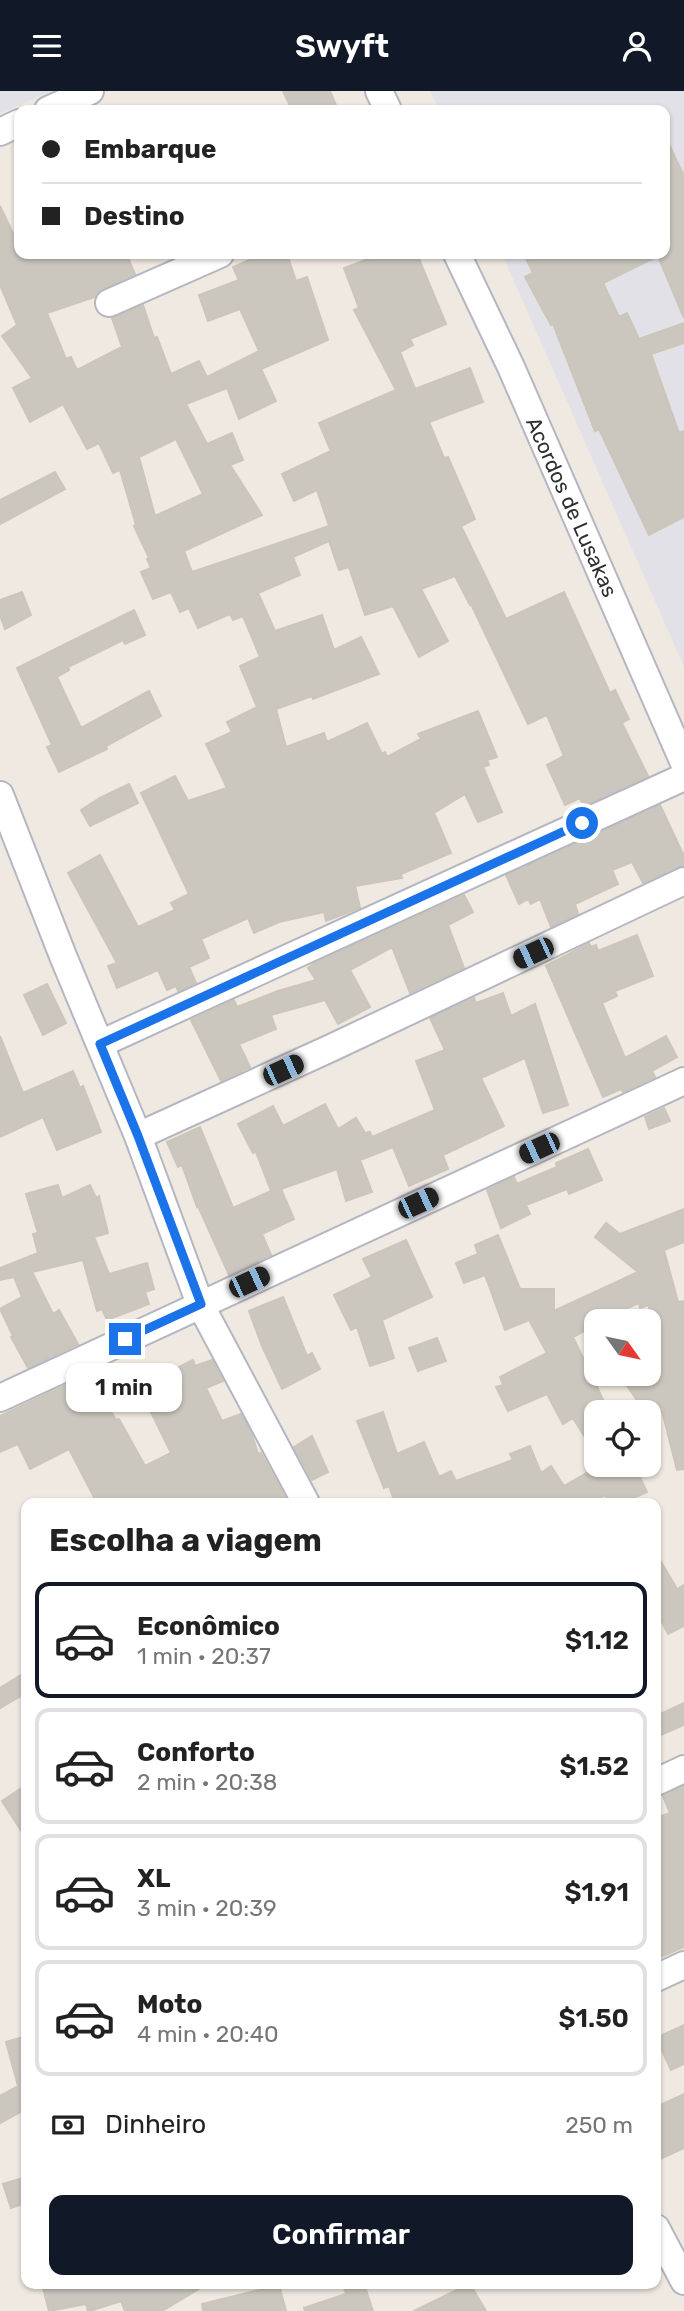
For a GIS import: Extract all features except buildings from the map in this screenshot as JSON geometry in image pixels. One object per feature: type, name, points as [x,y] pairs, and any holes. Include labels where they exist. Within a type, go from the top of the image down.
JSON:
[{"type":"street","points":[[59,105],[90,91]]},
{"type":"street","points":[[109,303],[209,259]]},
{"type":"street","name":"Acordos de Lusakas","points":[[459,259],[510,367],[684,763]]},
{"type":"street","points":[[100,1044],[684,777]]},
{"type":"street","points":[[0,795],[138,1136],[201,1304],[303,1498]]},
{"type":"street","points":[[138,1136],[684,881]]},
{"type":"street","points":[[0,1398],[684,1081]]},
{"type":"street","points":[[661,1780],[684,1769]]},
{"type":"street","points":[[661,1976],[684,1965]]},
{"type":"street","points":[[661,2237],[684,2281]]},
{"type":"shaded area","points":[[0,91],[52,91],[20,105],[14,105],[14,108],[0,114]]},
{"type":"shaded area","points":[[430,91],[684,91],[684,667],[504,259],[670,259],[670,105],[437,105]]},
{"type":"route","points":[[125,1339],[201,1304],[138,1136],[100,1044],[582,823]]}]
